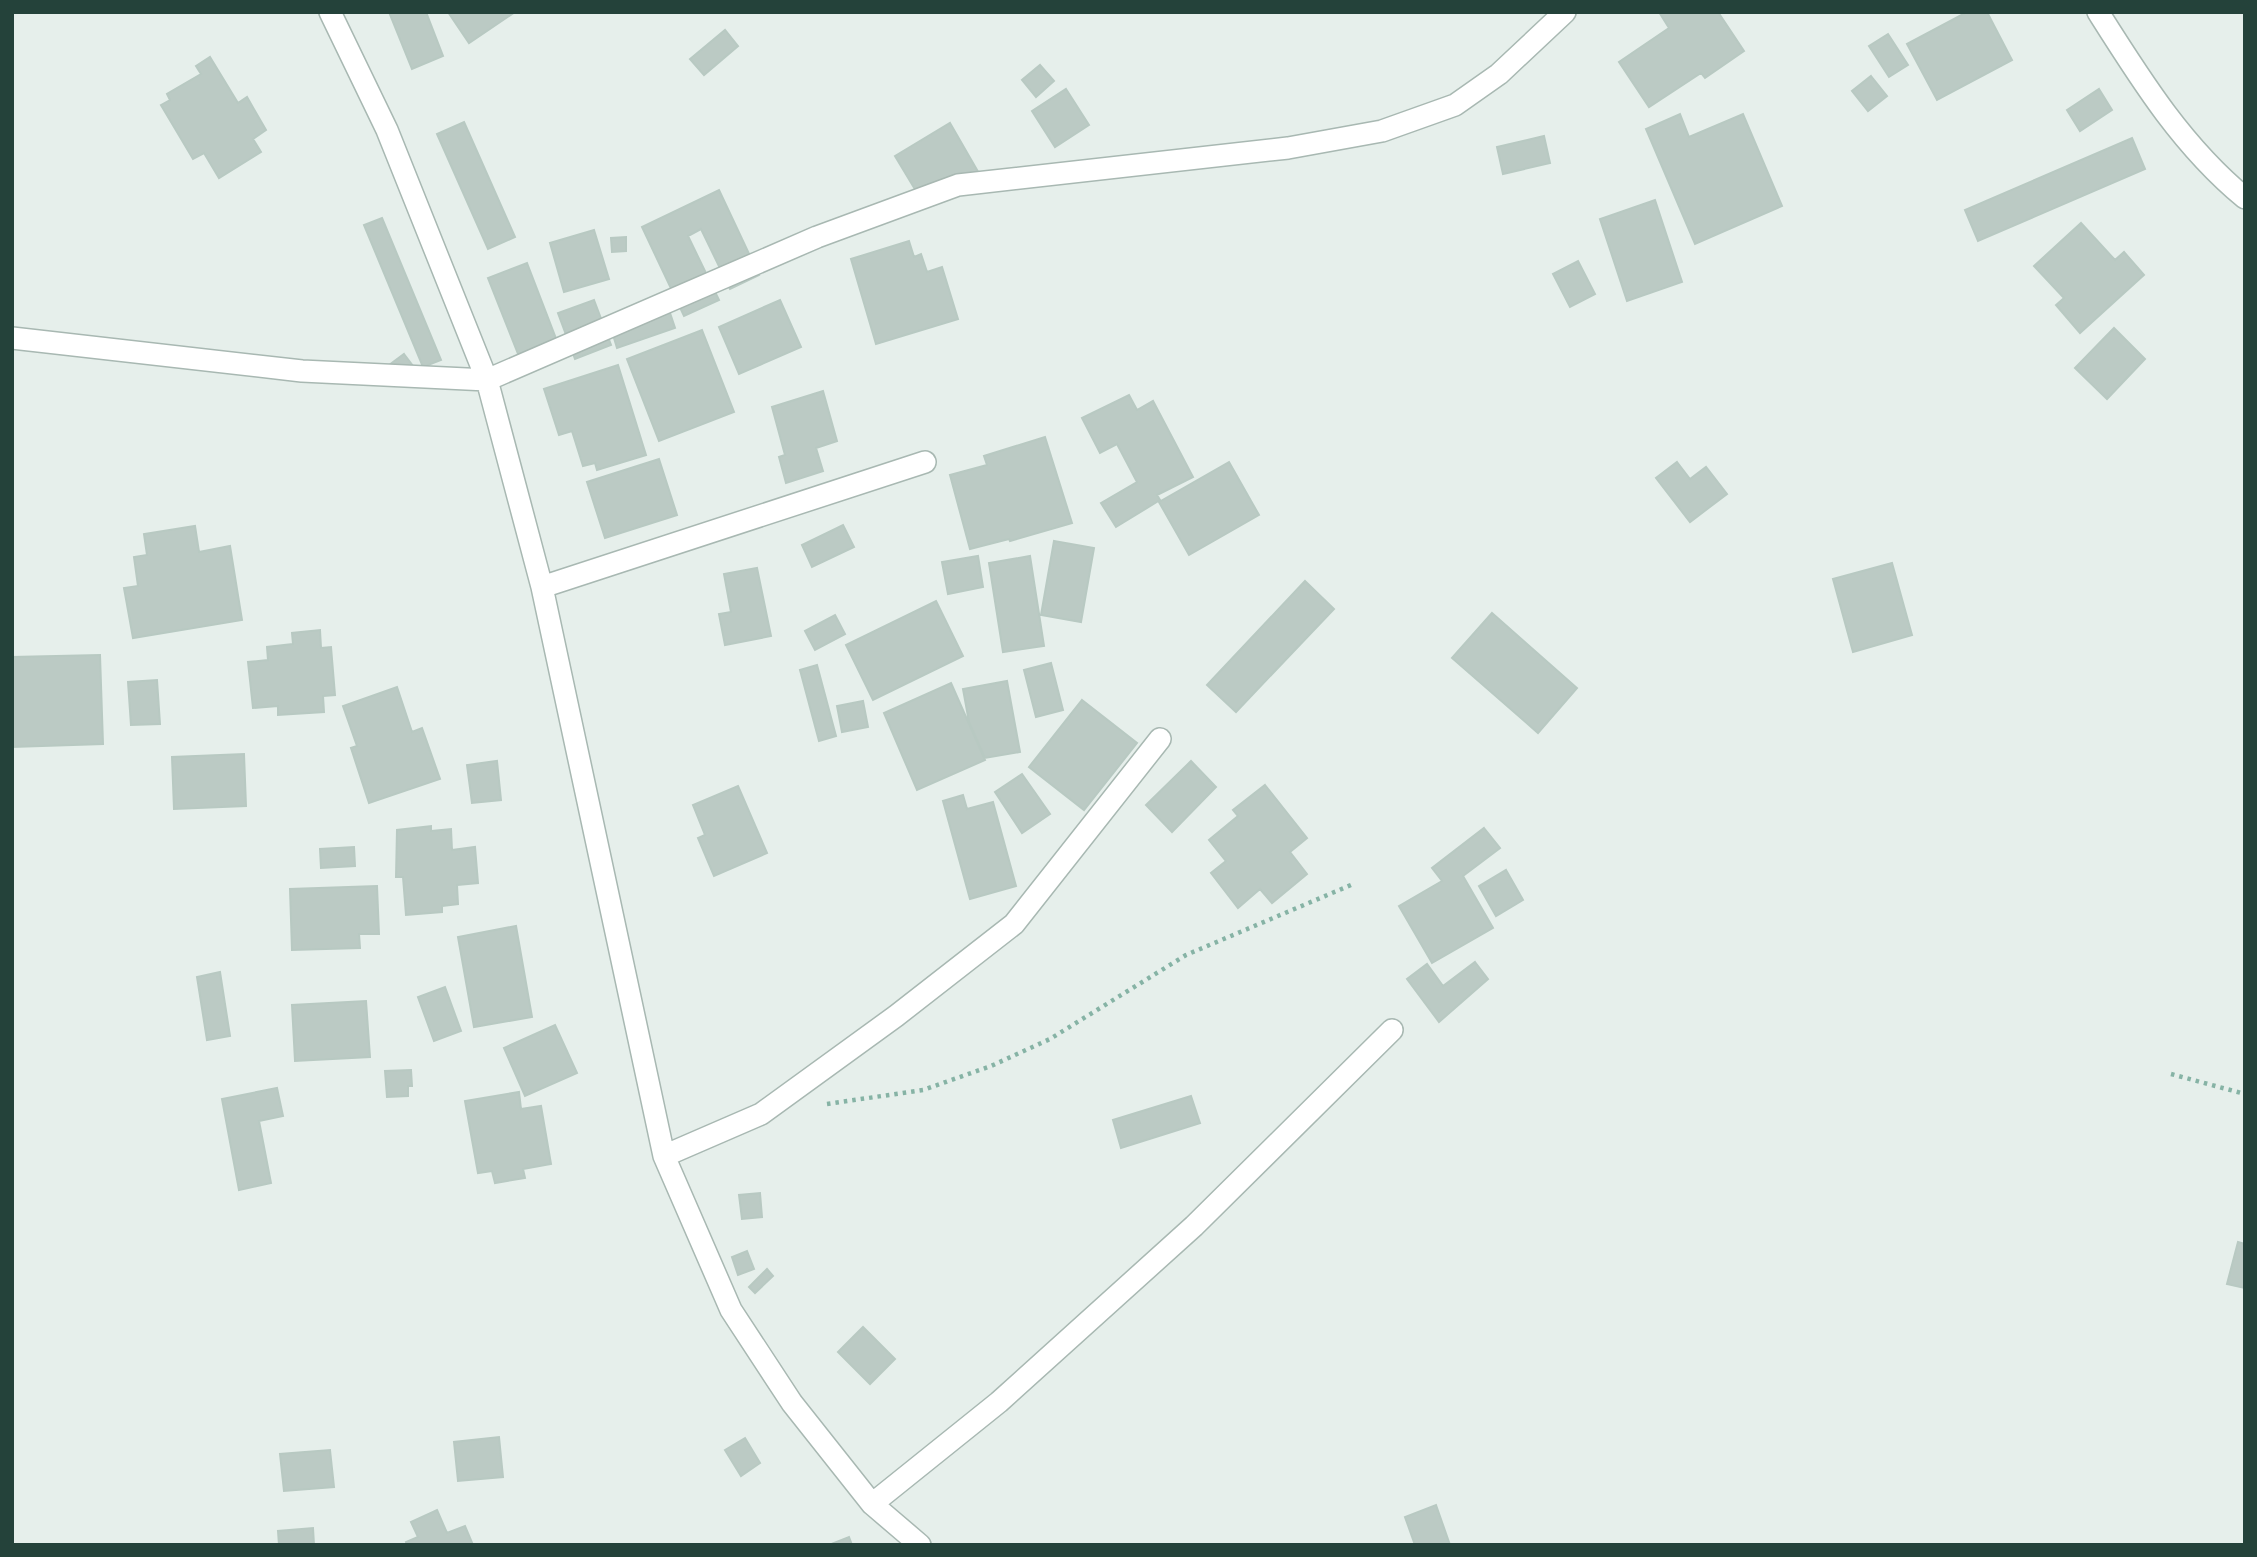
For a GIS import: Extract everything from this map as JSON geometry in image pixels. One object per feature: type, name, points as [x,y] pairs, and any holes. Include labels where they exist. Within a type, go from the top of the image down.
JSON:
[{"type":"street","points":[[330,12],[387,130],[487,380],[542,587],[664,1156],[731,1310],[792,1403],[872,1504],[920,1545]]},
{"type":"street","points":[[12,338],[302,371],[487,380],[817,237],[958,185],[1288,148],[1382,131],[1455,105],[1500,74],[1564,12]]},
{"type":"street","points":[[2098,12],[2156,105],[2225,181],[2245,198]]},
{"type":"street","points":[[542,587],[925,462]]},
{"type":"street","points":[[664,1156],[761,1114],[896,1016],[1014,924],[1160,739]]},
{"type":"street","points":[[872,1504],[999,1402],[1194,1226],[1392,1030]]},
{"type":"path","points":[[815,1106],[923,1090],[991,1066],[1050,1039],[1186,955],[1351,885]]},
{"type":"path","points":[[2171,1074],[2245,1094]]},
{"type":"building","points":[[389,12],[426,12],[443,56],[412,69]]},
{"type":"building","points":[[448,12],[515,12],[469,43]]},
{"type":"building","points":[[1659,12],[1718,12],[1744,51],[1705,78],[1701,73],[1649,107],[1619,62],[1669,28]]},
{"type":"building","points":[[1967,12],[1987,12],[2012,60],[1937,100],[1907,44]]},
{"type":"building","points":[[725,30],[738,46],[704,75],[690,59]]},
{"type":"building","points":[[1888,34],[1908,65],[1889,77],[1869,46]]},
{"type":"building","points":[[210,57],[238,103],[247,97],[266,130],[253,139],[261,152],[219,178],[204,153],[193,159],[161,105],[170,100],[167,94],[201,74],[196,66]]},
{"type":"building","points":[[1040,65],[1054,81],[1036,97],[1022,80]]},
{"type":"building","points":[[1871,76],[1887,96],[1868,111],[1852,91]]},
{"type":"building","points":[[1066,89],[1089,125],[1055,147],[1032,111]]},
{"type":"building","points":[[2099,89],[2112,110],[2080,131],[2067,110]]},
{"type":"building","points":[[1680,114],[1689,137],[1743,114],[1782,206],[1695,244],[1646,129]]},
{"type":"building","points":[[464,122],[515,237],[488,249],[437,134]]},
{"type":"building","points":[[950,123],[980,175],[925,206],[895,156]]},
{"type":"building","points":[[1544,136],[1550,163],[1503,174],[1497,147]]},
{"type":"building","points":[[2132,138],[2145,169],[1978,241],[1965,210]]},
{"type":"building","points":[[719,190],[759,275],[730,289],[701,229],[688,236],[719,300],[684,316],[642,227]]},
{"type":"building","points":[[1655,200],[1682,282],[1627,301],[1600,219]]},
{"type":"building","points":[[382,218],[441,360],[423,367],[364,225]]},
{"type":"building","points":[[2081,223],[2115,260],[2124,252],[2144,275],[2080,333],[2056,305],[2064,298],[2034,266]]},
{"type":"building","points":[[594,230],[609,279],[564,292],[550,243]]},
{"type":"building","points":[[626,237],[626,251],[612,252],[611,238]]},
{"type":"building","points":[[909,241],[914,257],[921,254],[927,272],[942,267],[958,319],[876,344],[851,259]]},
{"type":"building","points":[[1578,261],[1595,294],[1570,307],[1553,274]]},
{"type":"building","points":[[527,263],[560,349],[522,364],[488,278]]},
{"type":"building","points":[[665,298],[675,328],[617,348],[608,318]]},
{"type":"building","points":[[594,300],[611,345],[575,359],[558,313]]},
{"type":"building","points":[[780,300],[801,347],[739,374],[719,327]]},
{"type":"building","points":[[2114,328],[2145,359],[2107,399],[2075,368]]},
{"type":"building","points":[[702,330],[734,412],[659,441],[627,359]]},
{"type":"building","points":[[404,354],[419,374],[389,365]]},
{"type":"building","points":[[618,365],[646,455],[597,470],[595,463],[583,466],[572,431],[559,435],[544,389]]},
{"type":"building","points":[[823,391],[837,441],[816,448],[823,471],[786,483],[779,457],[785,455],[772,407]]},
{"type":"building","points":[[1129,395],[1137,410],[1153,401],[1193,477],[1157,495],[1160,500],[1116,527],[1101,503],[1137,482],[1117,444],[1100,453],[1082,418]]},
{"type":"building","points":[[1045,437],[1072,523],[1010,541],[1009,539],[970,549],[950,475],[987,465],[984,456]]},
{"type":"building","points":[[659,459],[677,515],[605,538],[587,482]]},
{"type":"building","points":[[1229,462],[1259,515],[1189,555],[1159,502]]},
{"type":"building","points":[[1677,462],[1690,479],[1706,467],[1727,494],[1690,522],[1656,478]]},
{"type":"building","points":[[843,525],[854,547],[812,567],[802,545]]},
{"type":"building","points":[[195,526],[199,552],[230,546],[242,620],[133,638],[124,588],[138,586],[134,557],[147,555],[144,534]]},
{"type":"building","points":[[1054,541],[1094,548],[1081,622],[1041,615]]},
{"type":"building","points":[[978,556],[983,587],[948,594],[942,562]]},
{"type":"building","points":[[1030,556],[1044,646],[1003,652],[989,563]]},
{"type":"building","points":[[1892,563],[1912,635],[1853,652],[1833,579]]},
{"type":"building","points":[[757,568],[771,636],[725,645],[719,614],[731,612],[724,574]]},
{"type":"building","points":[[1305,581],[1334,609],[1236,712],[1207,685]]},
{"type":"building","points":[[936,601],[963,656],[873,700],[846,645]]},
{"type":"building","points":[[1492,613],[1577,688],[1538,733],[1452,658]]},
{"type":"building","points":[[835,615],[845,634],[815,650],[805,631]]},
{"type":"building","points":[[320,630],[321,648],[331,647],[335,695],[323,696],[324,712],[278,715],[278,706],[253,708],[248,662],[268,660],[267,647],[293,644],[292,633]]},
{"type":"building","points":[[100,655],[103,744],[12,747],[12,657]]},
{"type":"building","points":[[1051,663],[1063,710],[1036,717],[1024,670]]},
{"type":"building","points":[[817,665],[836,736],[819,741],[800,670]]},
{"type":"building","points":[[157,680],[160,724],[131,725],[128,682]]},
{"type":"building","points":[[1007,681],[1020,752],[985,758],[969,722],[963,689]]},
{"type":"building","points":[[951,683],[985,760],[917,790],[884,713]]},
{"type":"building","points":[[397,687],[412,732],[422,728],[440,779],[369,803],[351,748],[357,746],[343,706]]},
{"type":"building","points":[[1082,700],[1137,743],[1084,810],[1029,767]]},
{"type":"building","points":[[863,701],[868,727],[842,732],[837,706]]},
{"type":"building","points":[[244,754],[246,806],[174,809],[172,757]]},
{"type":"building","points":[[497,761],[501,800],[472,803],[467,765]]},
{"type":"building","points":[[1191,761],[1216,787],[1172,832],[1146,805]]},
{"type":"building","points":[[1022,774],[1050,814],[1022,833],[995,792]]},
{"type":"building","points":[[1265,785],[1307,838],[1290,852],[1307,874],[1272,903],[1260,889],[1238,908],[1211,873],[1226,861],[1209,840],[1238,816],[1233,810]]},
{"type":"building","points":[[738,786],[767,853],[714,876],[698,838],[705,835],[693,805]]},
{"type":"building","points":[[963,795],[967,809],[993,802],[1016,886],[970,899],[943,801]]},
{"type":"building","points":[[431,826],[431,831],[451,829],[452,850],[475,847],[478,883],[457,885],[458,904],[442,906],[442,912],[406,915],[403,877],[396,877],[397,830]]},
{"type":"building","points":[[1484,828],[1500,848],[1463,876],[1493,928],[1432,963],[1399,906],[1442,881],[1432,868]]},
{"type":"building","points":[[354,847],[355,866],[321,868],[320,849]]},
{"type":"building","points":[[1506,870],[1523,900],[1496,916],[1479,886]]},
{"type":"building","points":[[377,886],[379,934],[359,934],[360,948],[292,950],[290,889]]},
{"type":"building","points":[[516,926],[532,1017],[474,1027],[458,937]]},
{"type":"building","points":[[1475,962],[1488,979],[1439,1022],[1407,979],[1427,964],[1443,986]]},
{"type":"building","points":[[220,972],[230,1036],[207,1040],[197,977]]},
{"type":"building","points":[[445,987],[461,1031],[434,1041],[418,997]]},
{"type":"building","points":[[366,1001],[370,1057],[295,1061],[292,1005]]},
{"type":"building","points":[[555,1025],[577,1073],[525,1096],[504,1048]]},
{"type":"building","points":[[411,1070],[412,1086],[408,1086],[408,1096],[387,1097],[385,1071]]},
{"type":"building","points":[[277,1088],[283,1116],[259,1121],[271,1183],[239,1190],[222,1099]]},
{"type":"building","points":[[519,1092],[521,1109],[541,1106],[551,1164],[523,1169],[525,1178],[495,1183],[492,1171],[478,1173],[465,1101]]},
{"type":"building","points":[[1191,1096],[1200,1123],[1121,1148],[1113,1120]]},
{"type":"building","points":[[760,1193],[762,1217],[742,1219],[739,1195]]},
{"type":"building","points":[[2238,1242],[2245,1244],[2245,1288],[2227,1284]]},
{"type":"building","points":[[747,1251],[754,1269],[738,1275],[732,1257]]},
{"type":"building","points":[[767,1269],[773,1276],[755,1293],[749,1287]]},
{"type":"building","points":[[863,1327],[895,1359],[870,1384],[838,1352]]},
{"type":"building","points":[[499,1437],[503,1477],[458,1481],[454,1442]]},
{"type":"building","points":[[745,1438],[760,1463],[741,1476],[725,1450]]},
{"type":"building","points":[[330,1450],[334,1487],[284,1491],[280,1454]]},
{"type":"building","points":[[1436,1505],[1450,1545],[1415,1545],[1405,1517]]},
{"type":"building","points":[[437,1510],[447,1533],[465,1526],[473,1545],[407,1545],[406,1542],[418,1537],[411,1522]]},
{"type":"building","points":[[313,1528],[314,1545],[279,1545],[278,1531]]},
{"type":"building","points":[[849,1537],[852,1545],[829,1545]]}]
